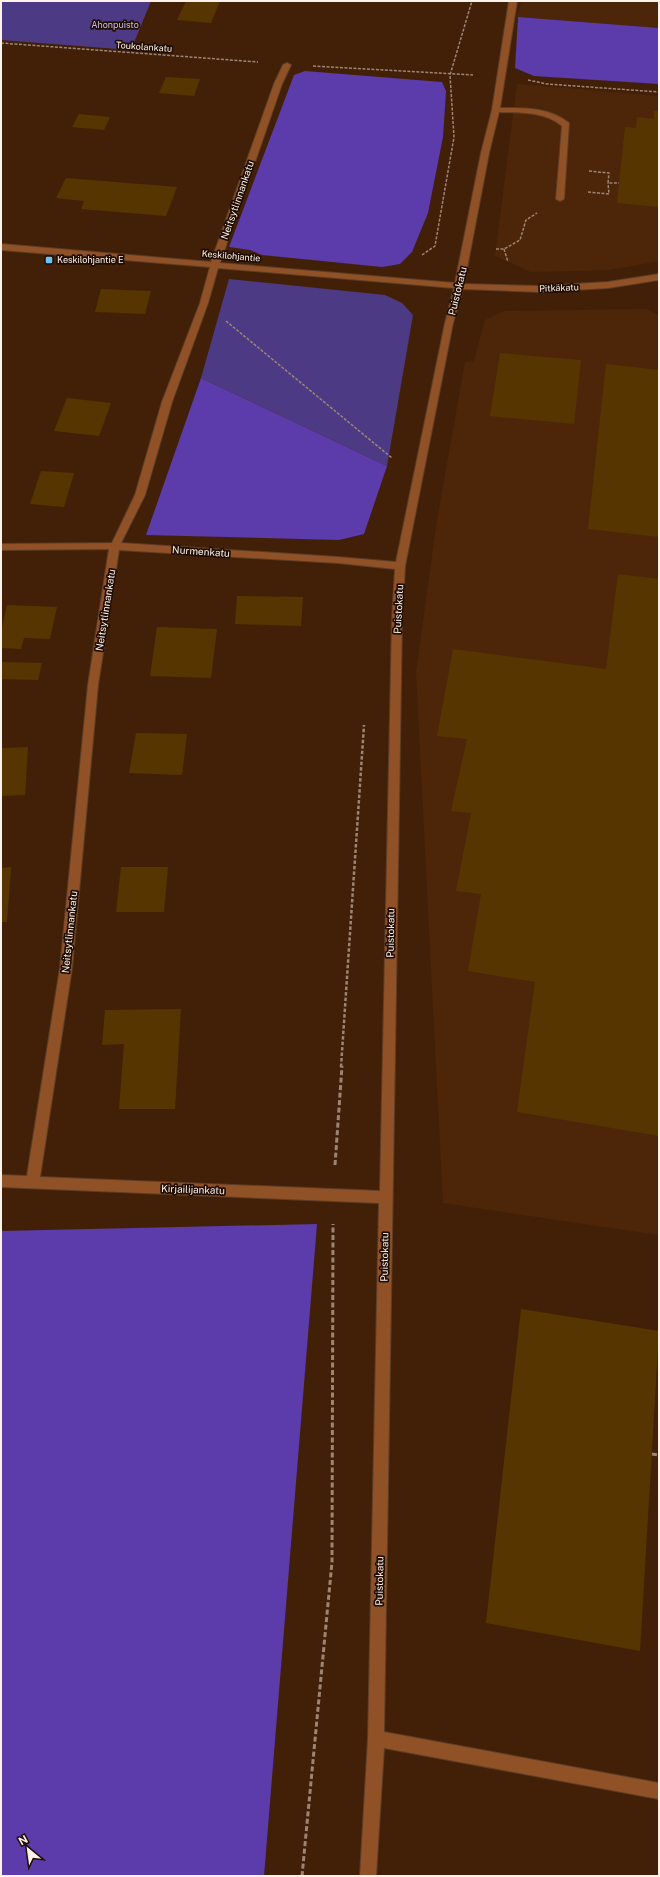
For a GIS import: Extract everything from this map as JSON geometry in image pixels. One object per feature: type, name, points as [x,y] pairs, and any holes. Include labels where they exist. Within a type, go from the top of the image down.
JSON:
[{"type":"street","name":"Puistokatu","points":[[368,1876],[376,1739],[385,1197],[397,628],[400,566],[449,323],[459,286],[484,160],[496,110],[513,1]]},
{"type":"street","name":"Neitsytlinnankatu","points":[[33,1182],[66,968],[94,685],[115,546],[140,495],[168,402],[204,303],[215,264],[278,84],[287,64]]},
{"type":"street","points":[[496,110],[550,115],[560,119],[566,126],[560,199]]},
{"type":"street","name":"Keskilohjantie","points":[[1,247],[215,264],[459,286]]},
{"type":"street","name":"Pitkäkatu","points":[[459,286],[539,289],[608,285],[659,277]]},
{"type":"street","name":"Nurmenkatu","points":[[1,546],[115,546],[338,560],[400,566]]},
{"type":"street","name":"Kirjailijankatu","points":[[1,1181],[385,1197]]},
{"type":"street","points":[[376,1739],[659,1791]]},
{"type":"path","points":[[404,282],[410,264],[435,246],[454,137],[450,75],[472,1]]},
{"type":"path","name":"Toukolankatu","points":[[1,43],[287,64]]},
{"type":"path","points":[[563,169],[609,172],[608,183],[619,183]]},
{"type":"path","points":[[204,303],[394,459]]},
{"type":"path","points":[[302,1876],[332,1562],[333,1195]]},
{"type":"path","points":[[652,1454],[659,1455]]},
{"type":"shaded area","points":[[521,1],[659,1],[659,28],[518,17]]},
{"type":"shaded area","points":[[518,17],[659,28],[659,84],[534,76],[515,68]]},
{"type":"shaded area","points":[[305,71],[442,82],[446,91],[443,137],[428,213],[412,252],[400,264],[382,267],[262,255],[250,250],[229,247],[294,75]]},
{"type":"shaded area","points":[[517,84],[659,96],[659,261],[609,270],[531,272],[495,256]]},
{"type":"shaded area","points":[[646,309],[659,315],[659,1235],[443,1203],[416,672],[437,520],[465,362],[474,361],[485,320],[504,311]]},
{"type":"shaded area","points":[[201,378],[387,466],[364,534],[339,540],[146,535]]},
{"type":"shaded area","points":[[317,1224],[264,1876],[1,1876],[1,1231]]},
{"type":"green space","name":"Ahonpuisto","points":[[1,1],[151,1],[131,50],[1,40]]},
{"type":"green space","points":[[229,279],[385,295],[402,303],[413,315],[387,466],[201,378]]},
{"type":"building","points":[[186,1],[220,1],[211,23],[177,20]]},
{"type":"building","points":[[166,77],[200,79],[194,96],[159,93]]},
{"type":"building","points":[[654,111],[659,111],[659,207],[617,203],[625,127],[636,128],[637,117],[654,119]]},
{"type":"building","points":[[79,114],[110,117],[104,130],[72,127]]},
{"type":"building","points":[[66,178],[177,187],[166,216],[81,209],[84,201],[56,198]]},
{"type":"building","points":[[101,289],[151,291],[145,314],[95,312]]},
{"type":"building","points":[[500,353],[581,360],[574,424],[490,416]]},
{"type":"building","points":[[606,364],[659,370],[659,537],[588,529]]},
{"type":"building","points":[[67,398],[111,403],[99,436],[54,431]]},
{"type":"building","points":[[41,471],[74,473],[64,507],[30,504]]},
{"type":"building","points":[[618,574],[659,579],[659,1136],[517,1112],[535,982],[468,971],[481,894],[456,891],[471,813],[451,811],[467,739],[437,736],[453,649],[606,669]]},
{"type":"building","points":[[237,596],[303,597],[301,626],[235,624]]},
{"type":"building","points":[[7,605],[57,607],[50,639],[24,638],[21,649],[1,648],[1,632]]},
{"type":"building","points":[[157,627],[217,629],[211,678],[150,676]]},
{"type":"building","points":[[1,662],[42,663],[38,680],[1,679]]},
{"type":"building","points":[[136,733],[187,734],[182,775],[129,773]]},
{"type":"building","points":[[28,747],[25,795],[1,796],[1,748]]},
{"type":"building","points":[[11,867],[7,922],[1,922],[1,868]]},
{"type":"building","points":[[121,867],[168,867],[164,912],[116,912]]},
{"type":"building","points":[[181,1009],[175,1109],[119,1109],[124,1044],[102,1045],[105,1010]]},
{"type":"building","points":[[521,1309],[659,1331],[640,1651],[486,1623]]},
{"type":"place","name":"Keskilohjantie E","points":[[49,260]]}]
